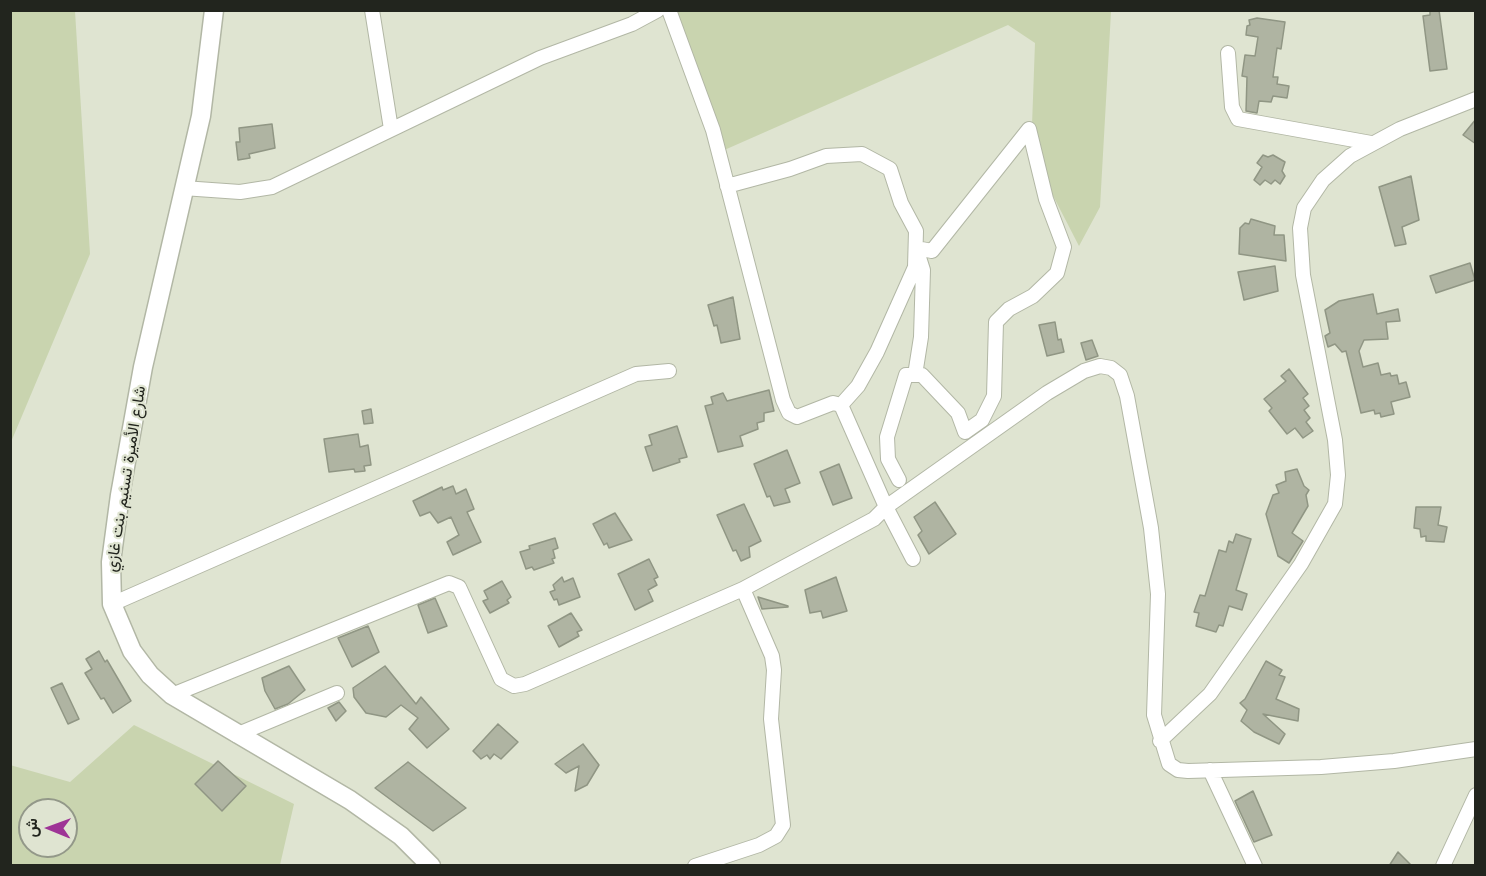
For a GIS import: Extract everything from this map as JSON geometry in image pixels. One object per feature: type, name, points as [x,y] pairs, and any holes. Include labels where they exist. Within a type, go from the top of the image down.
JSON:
[{"type":"main road","name":"شارع الأميرة تسنيم بنت غازي","points":[[214,10],[206,87],[143,367],[120,495],[111,562],[112,604],[132,651],[150,675],[172,695],[236,735],[312,776],[350,800],[401,836],[431,866]]},
{"type":"street","points":[[372,10],[391,129]]},
{"type":"street","points":[[183,188],[240,192],[272,187],[540,58],[632,24],[658,10]]},
{"type":"street","points":[[669,10],[713,130],[786,407],[789,413],[797,417],[833,404],[841,405]]},
{"type":"street","points":[[1228,53],[1232,107],[1239,119],[1371,143]]},
{"type":"street","points":[[1160,741],[1210,694],[1301,564],[1335,504],[1338,475],[1335,440],[1303,275],[1300,228],[1304,208],[1323,180],[1350,156],[1371,143],[1476,99]]},
{"type":"street","points":[[899,480],[888,459],[887,437],[906,375],[922,375],[958,413],[965,432],[982,420],[994,396],[996,322],[1009,309],[1034,296],[1057,273],[1064,247],[1046,199],[1029,129],[932,251],[916,248]]},
{"type":"street","points":[[727,186],[790,169],[826,156],[862,154],[890,169],[901,202],[916,231],[915,267],[877,352],[858,386],[841,405]]},
{"type":"street","points":[[915,375],[921,337],[923,270],[916,248]]},
{"type":"street","points":[[172,695],[449,583],[459,587],[501,679],[514,686],[525,684],[743,589],[874,519],[886,507],[1074,376],[1100,366],[1116,370],[1123,382],[1129,405],[1156,573],[1153,701],[1160,741],[1173,768],[1188,771],[1355,765],[1476,749]]},
{"type":"street","points":[[112,604],[636,374],[669,370]]},
{"type":"street","points":[[841,405],[886,507],[913,559]]},
{"type":"street","points":[[695,866],[759,845],[776,836],[783,825],[782,792],[771,719],[774,670],[772,656],[743,589]]},
{"type":"street","points":[[236,735],[337,693]]},
{"type":"street","points":[[1210,770],[1255,866]]},
{"type":"street","points":[[1443,866],[1476,795]]},
{"type":"green space","points":[[11,10],[75,11],[90,254],[11,442]]},
{"type":"green space","points":[[674,11],[1111,12],[1100,207],[1079,246],[1031,153],[1035,43],[1008,25],[713,155]]},
{"type":"green space","points":[[134,725],[294,804],[280,865],[11,865],[10,765],[70,782]]},
{"type":"building","points":[[1439,10],[1447,69],[1430,71],[1423,16],[1430,15],[1430,11]]},
{"type":"building","points":[[1257,18],[1285,22],[1281,49],[1277,48],[1273,77],[1278,77],[1277,84],[1289,86],[1287,98],[1273,96],[1271,102],[1259,101],[1257,113],[1246,111],[1247,77],[1242,76],[1245,55],[1255,56],[1258,37],[1246,35],[1247,26],[1250,25],[1249,20]]},
{"type":"building","points":[[1476,119],[1476,144],[1463,135]]},
{"type":"building","points":[[272,124],[275,148],[249,154],[250,158],[238,160],[236,142],[240,142],[239,128]]},
{"type":"building","points":[[1263,155],[1268,157],[1273,155],[1285,162],[1282,171],[1285,176],[1280,184],[1275,180],[1271,184],[1265,180],[1260,185],[1254,180],[1262,167],[1257,163]]},
{"type":"building","points":[[1411,176],[1419,220],[1402,227],[1406,244],[1395,246],[1379,187]]},
{"type":"building","points":[[1251,219],[1275,226],[1274,235],[1284,235],[1286,261],[1239,254],[1240,228],[1245,223],[1249,224]]},
{"type":"building","points":[[1470,263],[1475,280],[1436,293],[1430,276]]},
{"type":"building","points":[[1275,266],[1278,291],[1244,300],[1238,272]]},
{"type":"building","points":[[1373,294],[1377,314],[1398,309],[1400,321],[1386,322],[1388,339],[1364,340],[1359,351],[1363,367],[1378,363],[1381,375],[1390,373],[1391,376],[1397,375],[1399,384],[1406,382],[1410,397],[1391,402],[1394,414],[1381,417],[1380,413],[1375,414],[1374,410],[1361,413],[1346,351],[1342,352],[1335,344],[1328,347],[1325,336],[1330,333],[1325,310],[1339,301]]},
{"type":"building","points":[[733,297],[740,339],[721,343],[717,325],[714,326],[708,305]]},
{"type":"building","points":[[1055,322],[1058,340],[1061,339],[1064,352],[1047,356],[1039,325]]},
{"type":"building","points":[[1092,340],[1098,356],[1086,360],[1081,343]]},
{"type":"building","points":[[1289,369],[1308,394],[1303,398],[1309,406],[1304,410],[1310,418],[1306,422],[1313,431],[1303,438],[1295,428],[1287,434],[1269,411],[1272,408],[1264,399],[1286,381],[1281,376]]},
{"type":"building","points":[[769,390],[774,411],[764,413],[764,421],[757,423],[758,429],[740,436],[743,446],[718,452],[705,406],[713,404],[711,397],[723,393],[727,401]]},
{"type":"building","points":[[371,409],[373,423],[364,424],[362,411]]},
{"type":"building","points":[[677,426],[687,457],[679,459],[680,462],[653,471],[645,447],[652,445],[649,435]]},
{"type":"building","points":[[358,434],[360,447],[368,445],[371,465],[364,466],[365,471],[355,472],[354,469],[329,472],[324,439]]},
{"type":"building","points":[[787,450],[800,483],[785,489],[790,502],[774,506],[770,496],[767,497],[754,464]]},
{"type":"building","points":[[839,464],[852,498],[833,505],[820,472]]},
{"type":"building","points":[[1297,469],[1304,486],[1309,490],[1306,495],[1308,506],[1292,533],[1303,541],[1289,563],[1278,556],[1266,514],[1273,495],[1279,493],[1276,485],[1286,481],[1285,472]]},
{"type":"building","points":[[453,486],[456,494],[466,489],[474,509],[467,512],[481,542],[453,555],[447,542],[459,535],[451,517],[438,523],[430,512],[420,516],[413,501],[442,487],[443,490]]},
{"type":"building","points":[[935,502],[956,534],[929,554],[918,535],[922,531],[914,517]]},
{"type":"building","points":[[744,504],[761,541],[749,547],[750,557],[741,561],[736,550],[733,551],[717,515]]},
{"type":"building","points":[[1416,507],[1441,507],[1438,525],[1447,527],[1444,542],[1426,541],[1426,536],[1421,537],[1420,529],[1414,528]]},
{"type":"building","points":[[615,513],[632,540],[609,548],[607,543],[604,545],[593,524]]},
{"type":"building","points":[[1236,534],[1251,539],[1236,590],[1247,594],[1242,610],[1229,606],[1223,626],[1219,625],[1216,632],[1196,626],[1199,613],[1194,612],[1200,595],[1205,596],[1219,550],[1226,552],[1229,541],[1233,543]]},
{"type":"building","points":[[555,538],[558,548],[553,550],[554,563],[534,570],[532,567],[526,569],[520,552],[530,549],[529,546]]},
{"type":"building","points":[[649,559],[658,577],[654,579],[657,585],[648,590],[653,601],[635,610],[618,574]]},
{"type":"building","points":[[562,577],[564,582],[573,578],[580,597],[559,605],[550,592],[555,590],[553,585]]},
{"type":"building","points":[[836,577],[847,611],[823,618],[821,611],[810,613],[805,590]]},
{"type":"building","points":[[502,581],[511,597],[507,600],[509,603],[490,613],[483,601],[488,599],[484,591]]},
{"type":"building","points":[[758,597],[788,606],[788,607],[762,609]]},
{"type":"building","points":[[435,598],[447,626],[428,633],[418,605]]},
{"type":"building","points":[[571,613],[582,630],[577,632],[579,636],[559,647],[548,626]]},
{"type":"building","points":[[368,626],[379,652],[352,667],[338,638]]},
{"type":"building","points":[[99,651],[105,662],[107,660],[131,701],[113,713],[104,698],[101,699],[85,673],[92,669],[86,659]]},
{"type":"building","points":[[1266,661],[1282,670],[1279,675],[1285,677],[1276,699],[1299,709],[1298,721],[1263,714],[1285,734],[1279,744],[1254,732],[1241,721],[1247,710],[1240,703],[1245,699]]},
{"type":"building","points":[[289,666],[305,690],[288,704],[275,709],[265,691],[262,678]]},
{"type":"building","points":[[385,666],[416,704],[421,697],[449,729],[427,748],[409,729],[418,718],[401,705],[386,717],[366,713],[354,697],[353,688]]},
{"type":"building","points":[[62,683],[79,719],[68,724],[51,688]]},
{"type":"building","points":[[339,702],[346,711],[336,721],[328,708]]},
{"type":"building","points":[[498,724],[518,742],[501,759],[494,754],[490,759],[487,755],[481,759],[473,751]]},
{"type":"building","points":[[583,744],[599,765],[587,785],[575,791],[579,766],[566,773],[555,764]]},
{"type":"building","points":[[218,761],[246,786],[222,811],[195,784]]},
{"type":"building","points":[[408,762],[466,808],[433,831],[375,788]]},
{"type":"building","points":[[1253,791],[1272,835],[1254,842],[1235,801]]},
{"type":"building","points":[[1398,852],[1412,866],[1389,866]]}]
